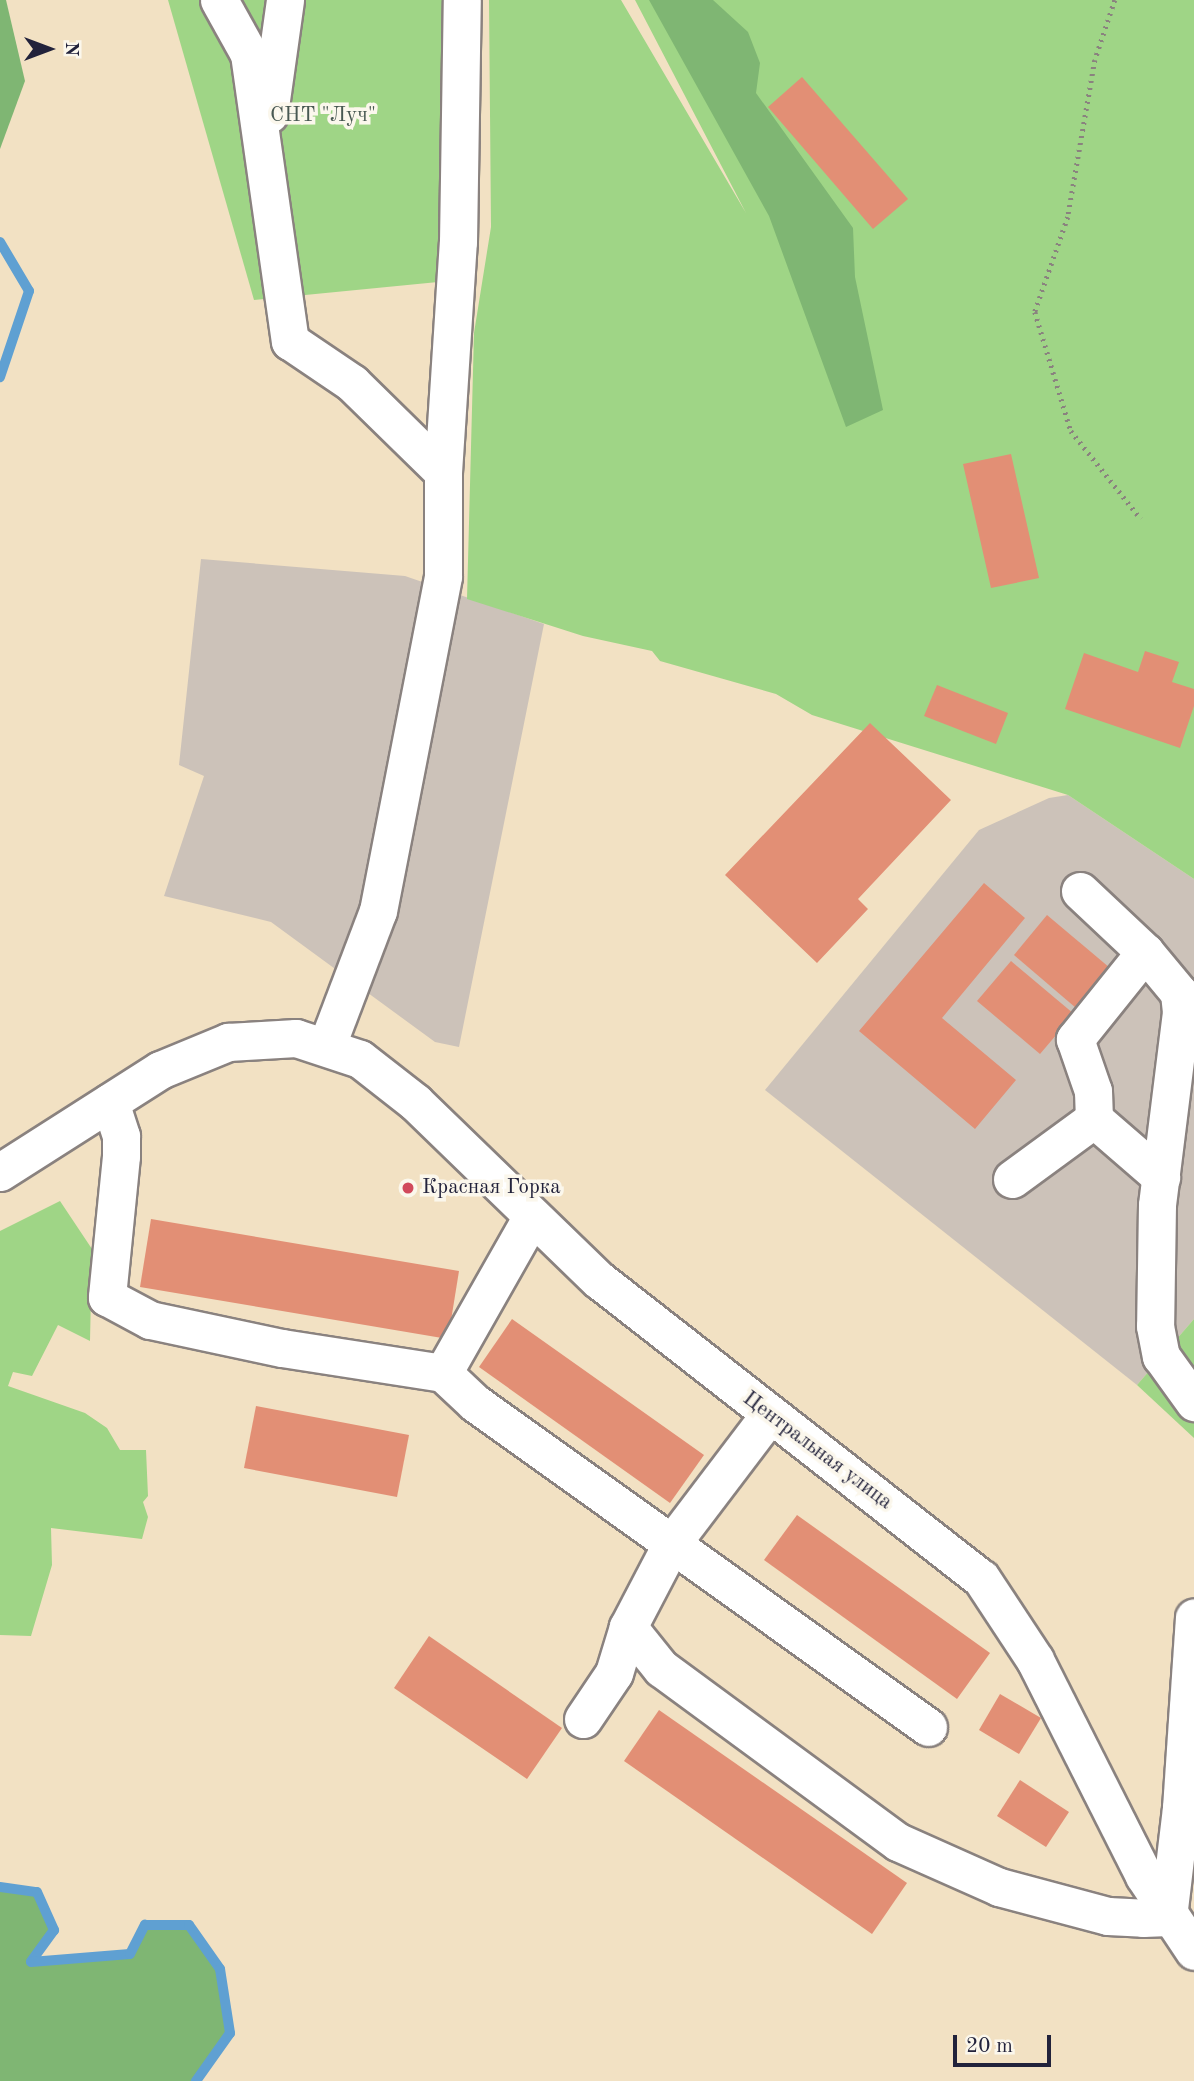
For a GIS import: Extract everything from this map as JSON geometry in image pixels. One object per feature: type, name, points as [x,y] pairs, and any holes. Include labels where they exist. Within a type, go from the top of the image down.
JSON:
[{"type":"street","points":[[219,0],[250,54],[290,341],[352,383],[443,472]]},
{"type":"street","points":[[264,149],[285,0]]},
{"type":"street","points":[[327,1045],[378,911],[443,576],[443,472],[458,242],[463,0]]},
{"type":"street","points":[[1080,891],[1146,952],[1179,993],[1181,1012],[1154,1252],[1155,1326],[1161,1356],[1194,1402]]},
{"type":"street","points":[[1146,952],[1075,1039],[1093,1091],[1094,1119],[1161,1177]]},
{"type":"street","name":"Центральная улица","points":[[0,1172],[160,1070],[228,1042],[286,1038],[327,1045],[360,1059],[415,1102],[531,1218],[665,1335],[981,1578],[1035,1660],[1168,1917],[1194,1951]]},
{"type":"street","points":[[110,1102],[121,1136],[121,1156],[107,1297],[150,1320],[282,1348],[443,1373],[475,1403],[928,1727]]},
{"type":"street","points":[[1012,1179],[1094,1119]]},
{"type":"street","points":[[443,1373],[531,1218]]},
{"type":"street","points":[[583,1719],[614,1673],[628,1627],[672,1543],[769,1415]]},
{"type":"street","points":[[628,1627],[661,1668],[898,1842],[999,1887],[1108,1916],[1168,1917],[1181,1808],[1194,1617]]},
{"type":"path","points":[[1115,0],[1095,60],[1068,217],[1035,312],[1071,431],[1141,519]]},
{"type":"shaded area","points":[[201,559],[405,576],[544,624],[459,1047],[435,1042],[271,922],[164,896],[204,776],[179,765]]},
{"type":"shaded area","points":[[1068,795],[1194,879],[1194,1319],[1137,1385],[765,1090],[979,830],[1049,798]]},
{"type":"green space","points":[[0,0],[6,0],[25,81],[0,149]]},
{"type":"green space","name":"СНТ \"Луч\"","points":[[168,0],[442,0],[438,282],[254,300]]},
{"type":"green space","points":[[489,0],[621,0],[746,213],[635,0],[1194,0],[1194,879],[1068,795],[812,715],[776,694],[660,661],[652,651],[583,636],[467,599],[474,333],[491,227]]},
{"type":"green space","points":[[649,0],[713,0],[748,32],[760,63],[756,93],[853,228],[855,277],[883,410],[846,427],[769,216]]},
{"type":"green space","points":[[60,1201],[92,1249],[90,1341],[58,1325],[32,1376],[13,1372],[8,1386],[85,1413],[107,1428],[120,1450],[146,1450],[148,1496],[143,1502],[148,1517],[142,1539],[51,1528],[52,1565],[31,1636],[0,1635],[0,1231]]},
{"type":"green space","points":[[1194,1319],[1194,1438],[1137,1385]]},
{"type":"green space","points":[[0,1887],[37,1892],[54,1930],[32,1962],[130,1954],[145,1925],[189,1925],[220,1969],[230,2033],[196,2081],[0,2081]]},
{"type":"building","points":[[802,77],[908,199],[873,229],[768,107]]},
{"type":"building","points":[[1011,454],[1039,578],[991,588],[963,464]]},
{"type":"building","points":[[1145,651],[1179,662],[1172,682],[1194,689],[1194,706],[1180,748],[1065,709],[1084,653],[1138,672]]},
{"type":"building","points":[[937,685],[1008,713],[996,744],[924,716]]},
{"type":"building","points":[[870,723],[951,800],[858,899],[868,909],[817,963],[725,875]]},
{"type":"building","points":[[984,883],[1025,918],[942,1018],[1016,1080],[975,1129],[859,1031]]},
{"type":"building","points":[[1047,915],[1110,968],[1076,1008],[1014,955]]},
{"type":"building","points":[[1011,961],[1074,1014],[1040,1054],[977,1001]]},
{"type":"building","points":[[151,1219],[459,1271],[448,1339],[140,1287]]},
{"type":"building","points":[[512,1319],[704,1455],[670,1503],[479,1367]]},
{"type":"building","points":[[256,1406],[409,1435],[397,1497],[244,1468]]},
{"type":"building","points":[[797,1515],[990,1653],[957,1699],[764,1560]]},
{"type":"building","points":[[429,1636],[562,1728],[527,1779],[394,1688]]},
{"type":"building","points":[[1000,1694],[1041,1718],[1019,1754],[979,1730]]},
{"type":"building","points":[[659,1710],[907,1883],[872,1934],[624,1761]]},
{"type":"building","points":[[1020,1780],[1069,1812],[1046,1847],[997,1816]]},
{"type":"waterway","points":[[0,242],[29,291],[0,377]]},
{"type":"waterway","points":[[0,1887],[37,1892],[54,1930],[31,1962],[130,1954],[145,1925],[189,1925],[220,1969],[230,2033],[196,2081]]},
{"type":"place","name":"Красная Горка","points":[[408,1188]]}]
